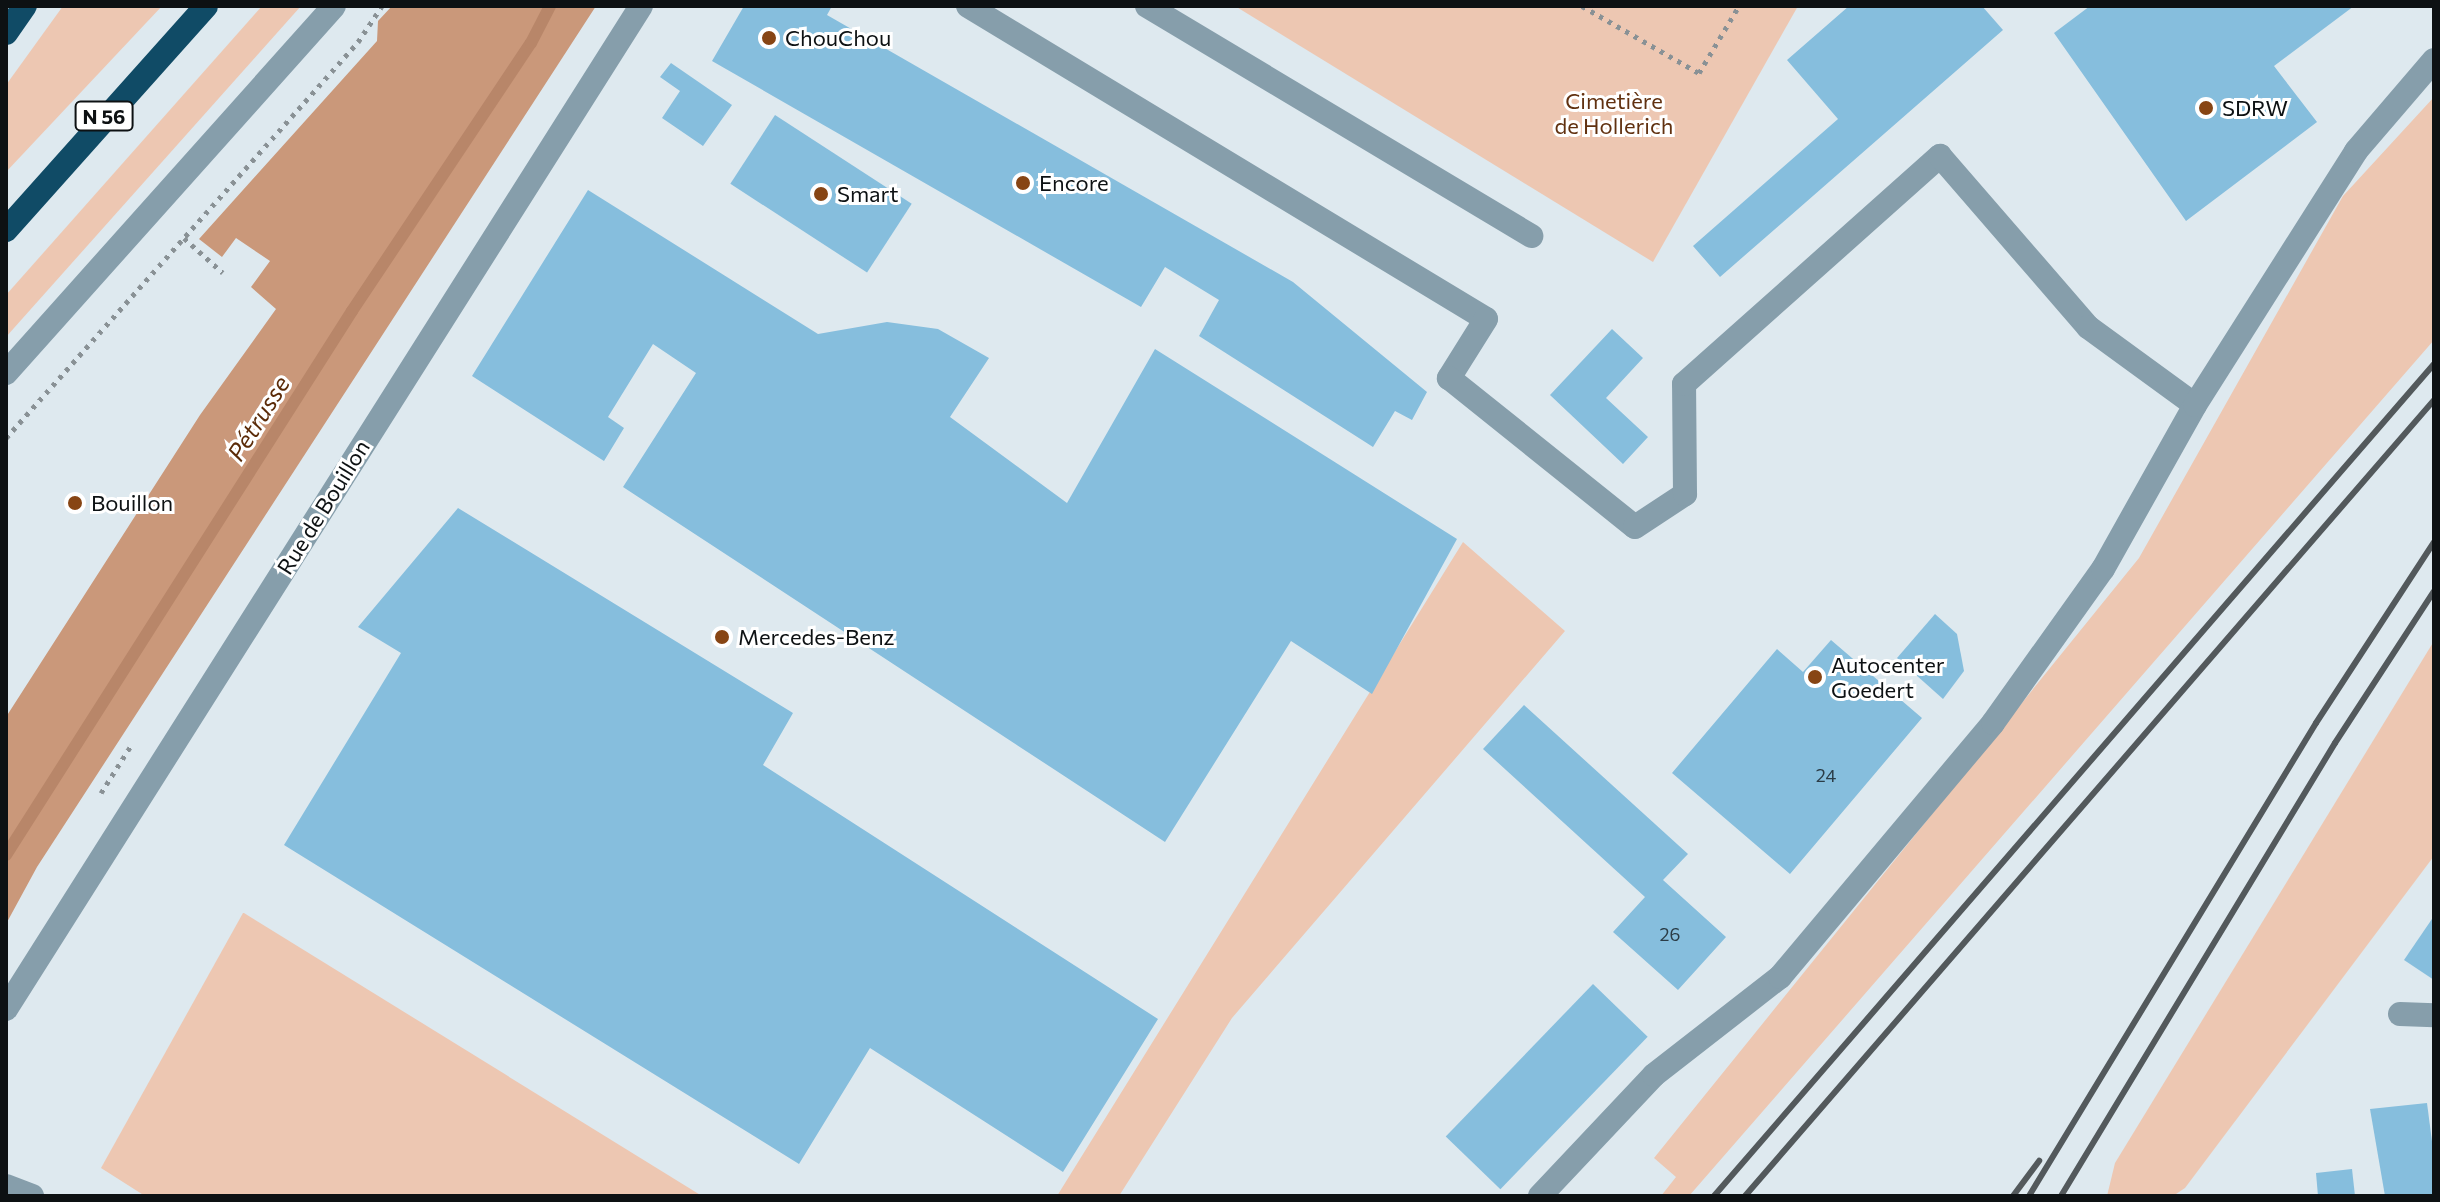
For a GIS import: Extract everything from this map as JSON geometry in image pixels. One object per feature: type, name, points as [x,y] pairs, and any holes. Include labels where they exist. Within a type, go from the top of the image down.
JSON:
[{"type":"highway","points":[[6,33],[25,6]]},
{"type":"highway","name":"N 56","points":[[6,230],[206,6]]},
{"type":"street","points":[[6,373],[334,6]]},
{"type":"street","name":"Rue de Bouillon","points":[[6,1009],[641,6]]},
{"type":"street","points":[[968,6],[1486,319],[1449,378],[1635,527],[1685,494],[1684,384],[1940,156],[2088,327],[2195,405]]},
{"type":"street","points":[[1147,6],[1532,236]]},
{"type":"street","points":[[1540,1196],[1654,1075],[1780,977],[1983,736],[2103,569],[2195,405],[2356,151],[2434,60]]},
{"type":"street","points":[[2400,1014],[2434,1015]]},
{"type":"street","points":[[6,1186],[32,1196]]},
{"type":"path","points":[[6,438],[358,42],[382,6]]},
{"type":"path","points":[[1582,6],[1699,73],[1739,6]]},
{"type":"path","points":[[184,238],[223,273]]},
{"type":"green space","points":[[63,6],[162,6],[6,172],[6,85]]},
{"type":"green space","points":[[262,6],[301,6],[6,337],[6,295]]},
{"type":"green space","name":"Cimetière de Hollerich","points":[[1235,6],[1798,6],[1653,262]]},
{"type":"green space","points":[[2434,97],[2434,340],[1689,1196],[1661,1196],[1676,1177],[1654,1158],[2139,558],[2343,196]]},
{"type":"green space","points":[[1463,542],[1565,631],[1232,1018],[1119,1196],[1057,1196]]},
{"type":"green space","points":[[2434,641],[2434,856],[2185,1188],[2173,1196],[2107,1196],[2115,1163]]},
{"type":"green space","points":[[243,913],[702,1196],[145,1196],[101,1168]]},
{"type":"shaded area","points":[[392,6],[596,6],[37,867],[6,924],[6,717],[200,415],[276,309],[251,287],[270,261],[236,238],[222,257],[199,239],[377,41],[378,21]]},
{"type":"building","name":"Encore","points":[[744,6],[832,6],[827,15],[1293,282],[1427,392],[1412,420],[1395,411],[1373,447],[1199,336],[1219,300],[1165,267],[1141,307],[712,61]]},
{"type":"building","points":[[1849,6],[1982,6],[2003,30],[1720,277],[1693,246],[1838,119],[1787,60]]},
{"type":"building","name":"SDRW","points":[[2090,6],[2354,6],[2274,66],[2317,122],[2186,221],[2054,33]]},
{"type":"building","points":[[671,63],[732,105],[703,146],[662,118],[680,91],[660,77]]},
{"type":"building","name":"Smart","points":[[775,115],[912,204],[867,273],[730,184]]},
{"type":"building","points":[[588,190],[818,334],[887,322],[938,329],[989,358],[950,417],[1067,503],[1155,349],[1457,539],[1372,694],[1291,641],[1165,842],[623,487],[696,373],[653,344],[608,417],[624,428],[604,461],[472,376]]},
{"type":"building","points":[[1612,329],[1643,358],[1606,398],[1648,437],[1623,464],[1550,395]]},
{"type":"building","points":[[458,508],[793,713],[763,765],[1158,1019],[1063,1172],[870,1048],[799,1164],[284,845],[401,653],[358,627]]},
{"type":"building","points":[[1935,614],[1957,634],[1964,671],[1943,699],[1897,658]]},
{"type":"building","points":[[1831,640],[1922,718],[1790,874],[1672,773],[1777,649],[1803,672]]},
{"type":"building","points":[[1524,705],[1688,854],[1663,880],[1726,937],[1678,990],[1613,932],[1645,897],[1483,749]]},
{"type":"building","points":[[2434,916],[2434,980],[2404,960]]},
{"type":"building","points":[[1593,984],[1648,1037],[1500,1189],[1446,1137]]},
{"type":"building","points":[[2427,1103],[2434,1157],[2434,1196],[2385,1196],[2370,1109]]},
{"type":"building","points":[[2352,1169],[2355,1196],[2318,1196],[2316,1173]]},
{"type":"waterway","name":"Pétrusse","points":[[6,855],[352,311],[531,43],[550,6]]},
{"type":"railway","points":[[1714,1196],[2434,364]]},
{"type":"railway","points":[[1745,1196],[2434,400]]},
{"type":"railway","points":[[2029,1196],[2316,723],[2434,542]]},
{"type":"railway","points":[[2061,1196],[2335,743],[2434,591]]},
{"type":"railway","points":[[2013,1196],[2039,1161]]},
{"type":"place","name":"ChouChou","points":[[769,38]]},
{"type":"place","name":"SDRW","points":[[2206,108]]},
{"type":"place","name":"Encore","points":[[1023,183]]},
{"type":"place","name":"Smart","points":[[821,194]]},
{"type":"place","name":"Bouillon","points":[[75,503]]},
{"type":"place","name":"Mercedes-Benz","points":[[722,637]]},
{"type":"place","name":"Autocenter Goedert","points":[[1815,677]]}]
